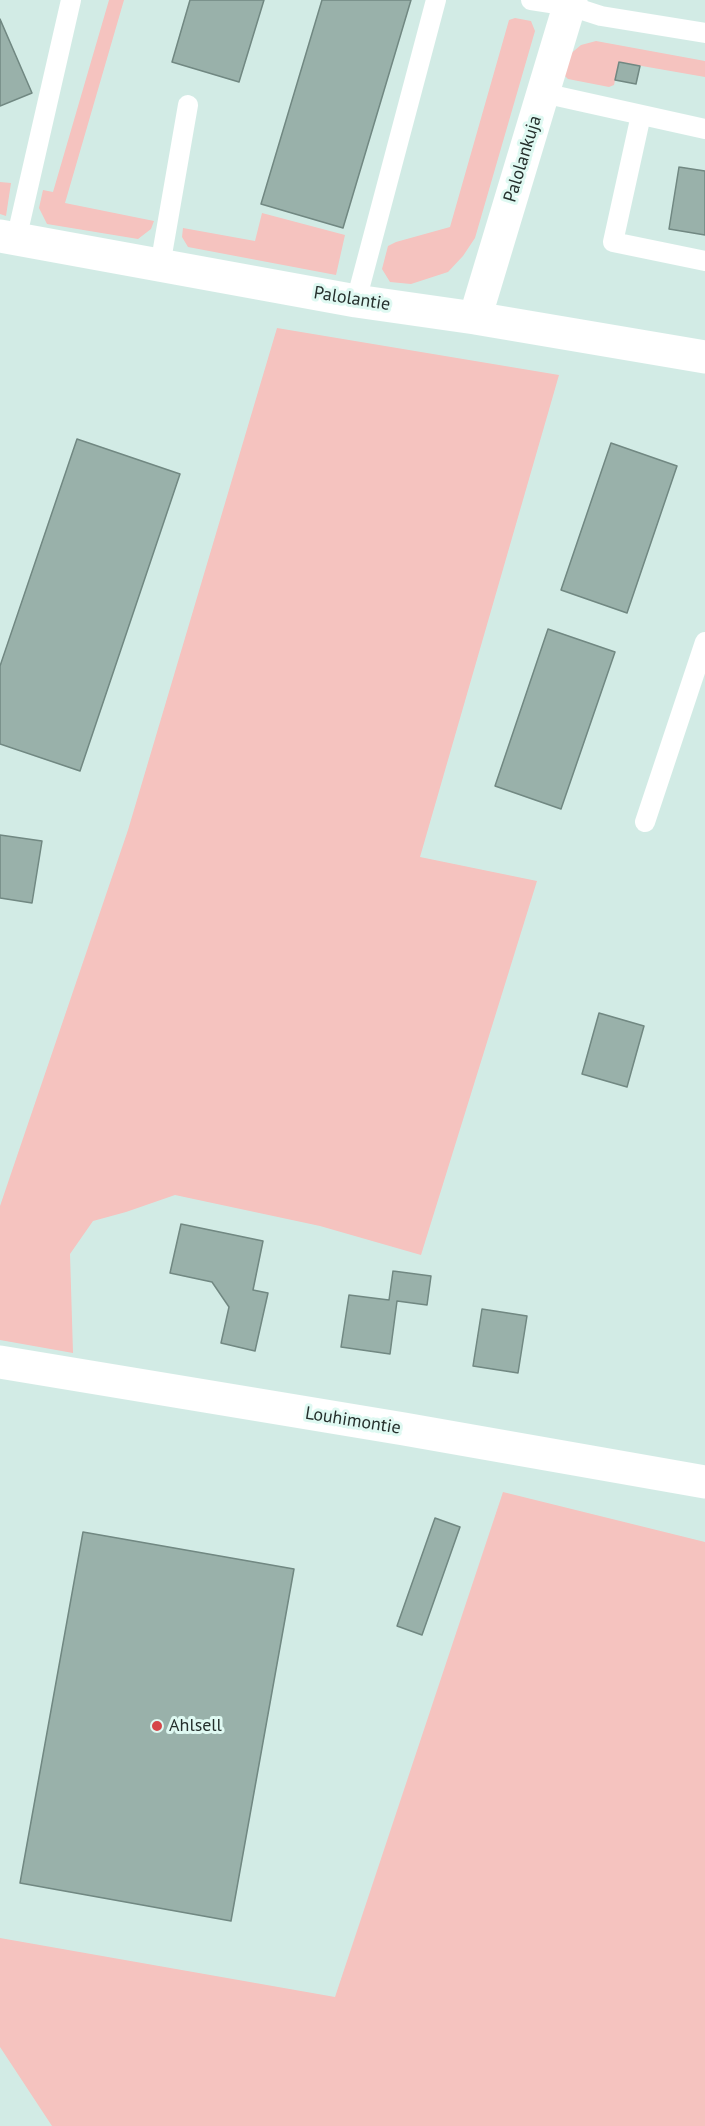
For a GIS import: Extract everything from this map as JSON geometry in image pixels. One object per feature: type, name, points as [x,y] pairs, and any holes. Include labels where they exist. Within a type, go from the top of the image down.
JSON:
[{"type":"street","name":"Palolankuja","points":[[475,318],[571,3]]},
{"type":"street","name":"Palolantie","points":[[8,238],[356,301],[475,318],[705,357]]},
{"type":"street","name":"Louhimontie","points":[[0,1362],[405,1429],[705,1482]]},
{"type":"lane","points":[[8,238],[72,0]]},
{"type":"lane","points":[[356,301],[436,0]]},
{"type":"lane","points":[[531,0],[571,3],[601,16],[705,33]]},
{"type":"lane","points":[[543,93],[705,129]]},
{"type":"lane","points":[[160,266],[188,105]]},
{"type":"lane","points":[[641,115],[613,242],[705,261]]},
{"type":"lane","points":[[645,822],[705,642]]},
{"type":"shaded area","points":[[109,0],[124,0],[65,203],[154,221],[151,229],[138,239],[47,224],[39,208],[43,190],[53,192]]},
{"type":"shaded area","points":[[515,18],[531,21],[535,31],[475,238],[448,272],[411,284],[390,282],[382,269],[388,246],[450,227],[509,20]]},
{"type":"shaded area","points":[[596,41],[705,61],[705,77],[619,62],[614,85],[609,87],[568,79],[563,74],[569,55],[581,45]]},
{"type":"shaded area","points":[[0,182],[11,183],[6,216],[0,214]]},
{"type":"shaded area","points":[[262,213],[345,235],[336,275],[188,247],[182,237],[183,228],[255,241]]},
{"type":"shaded area","points":[[277,328],[559,375],[420,857],[537,881],[421,1255],[320,1226],[175,1195],[93,1221],[70,1254],[73,1353],[0,1340],[0,1206],[128,830]]},
{"type":"shaded area","points":[[503,1492],[705,1542],[705,2126],[52,2126],[0,2047],[0,1938],[335,1997]]},
{"type":"building","points":[[190,0],[264,0],[239,82],[172,62]]},
{"type":"building","points":[[322,0],[411,0],[343,228],[261,204]]},
{"type":"building","points":[[0,19],[32,93],[0,106]]},
{"type":"building","points":[[619,62],[640,66],[636,84],[615,80]]},
{"type":"building","points":[[679,167],[705,171],[705,235],[669,229]]},
{"type":"building","points":[[77,439],[180,474],[80,771],[0,744],[0,666]]},
{"type":"building","points":[[611,443],[677,466],[627,613],[561,590]]},
{"type":"building","points":[[548,629],[615,652],[561,809],[495,786]]},
{"type":"building","points":[[0,835],[42,841],[32,903],[0,898]]},
{"type":"building","points":[[599,1013],[644,1026],[627,1087],[582,1074]]},
{"type":"building","points":[[181,1224],[263,1241],[253,1290],[268,1293],[255,1351],[221,1343],[229,1307],[212,1282],[170,1273]]},
{"type":"building","points":[[393,1271],[431,1276],[427,1305],[397,1301],[390,1354],[341,1347],[349,1295],[389,1300]]},
{"type":"building","points":[[482,1309],[527,1316],[518,1373],[473,1366]]},
{"type":"building","points":[[435,1518],[460,1527],[422,1635],[397,1626]]},
{"type":"building","name":"Ahlsell","points":[[83,1532],[294,1569],[231,1921],[20,1883]]},
{"type":"place","name":"Ahlsell","points":[[157,1726]]}]
